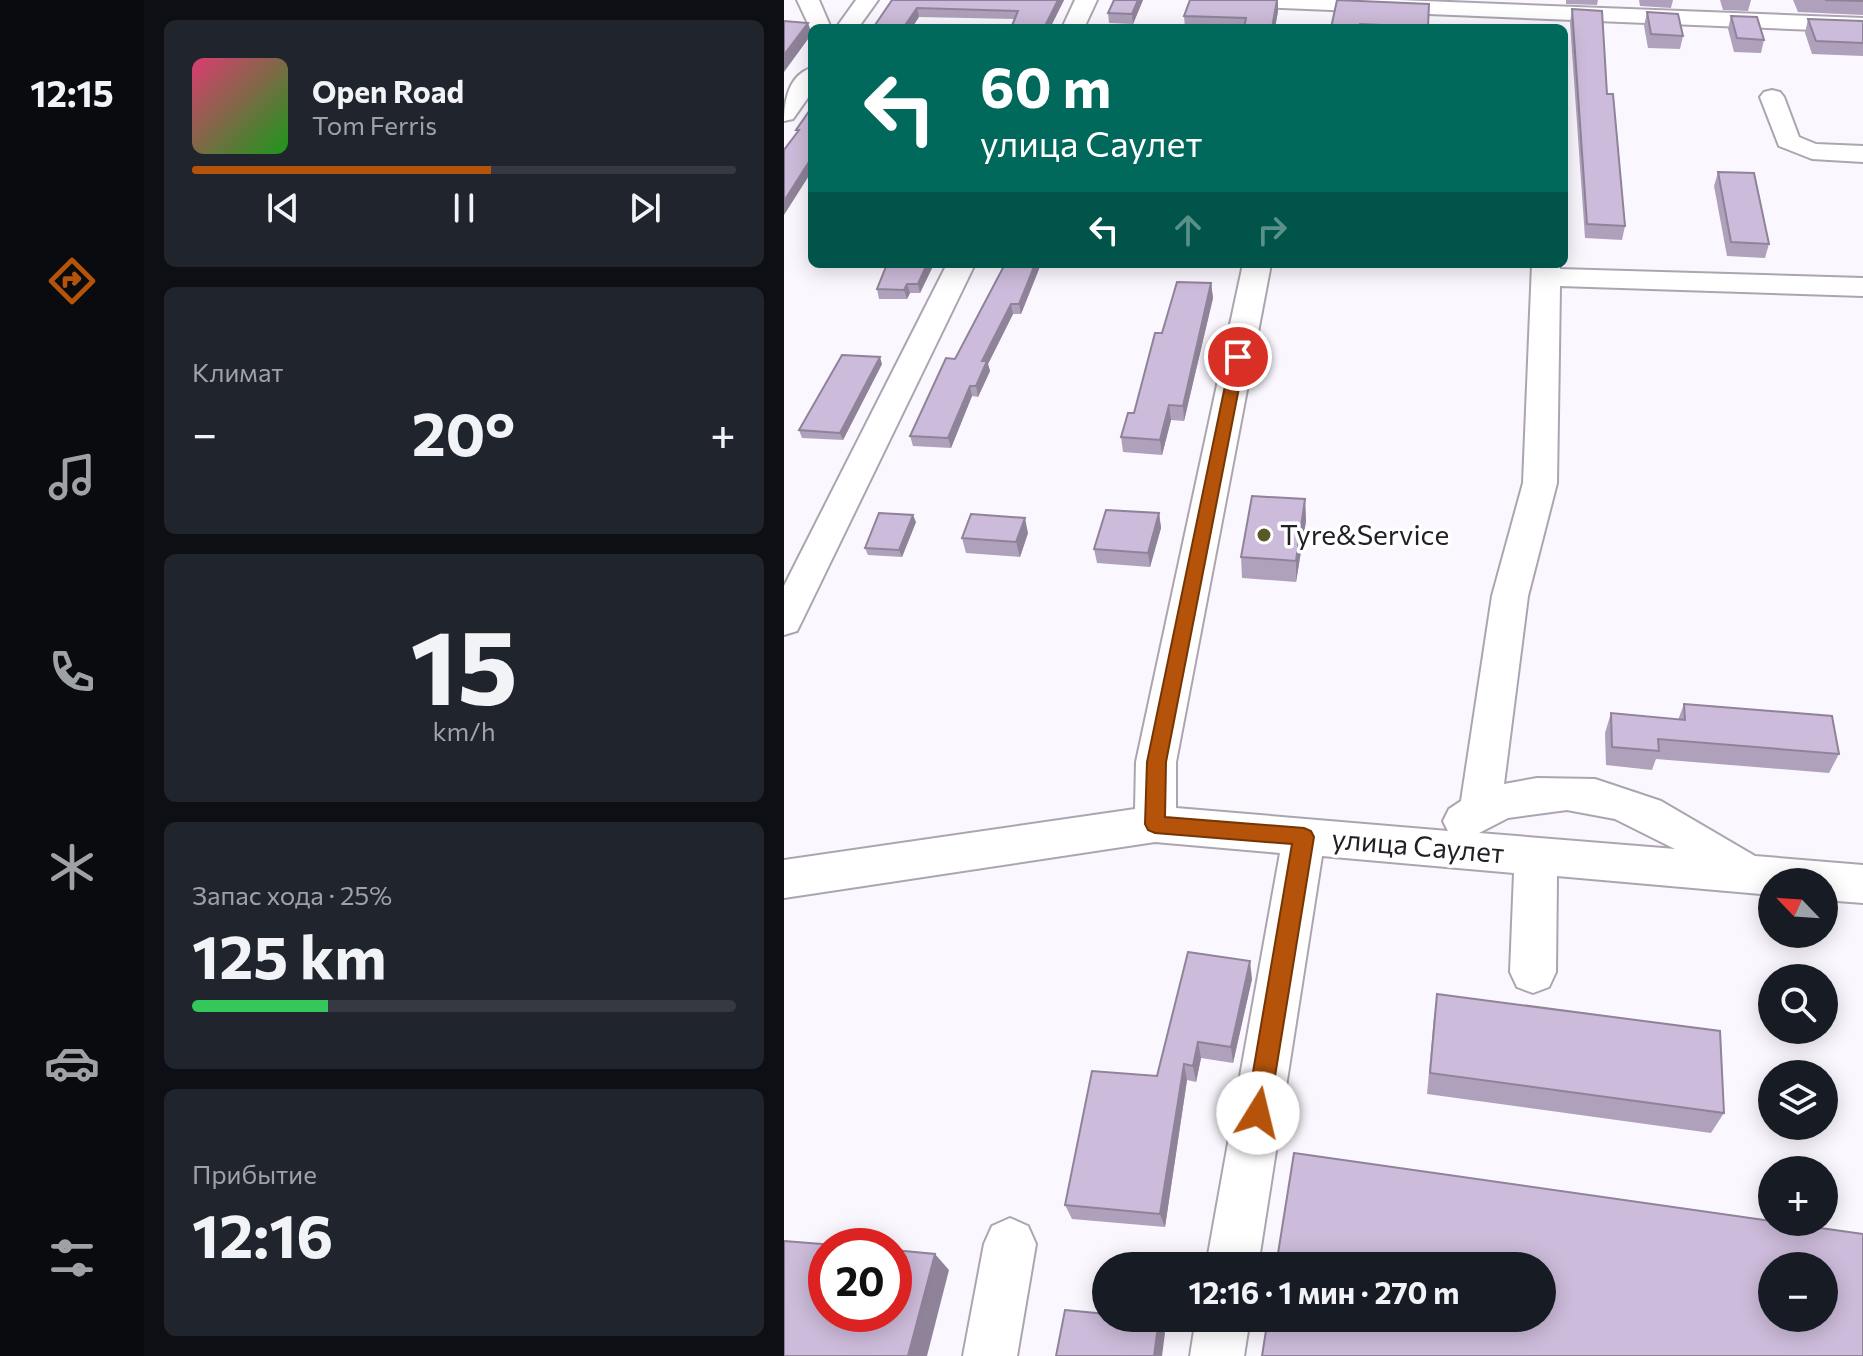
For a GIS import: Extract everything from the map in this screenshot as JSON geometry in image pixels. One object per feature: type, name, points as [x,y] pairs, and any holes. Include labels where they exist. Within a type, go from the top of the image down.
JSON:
[{"type":"street","points":[[808,0],[818,24]]},
{"type":"street","points":[[850,24],[867,0]]},
{"type":"street","points":[[1075,24],[1086,0]]},
{"type":"street","points":[[1236,0],[1863,25]]},
{"type":"street","points":[[1306,24],[1310,2]]},
{"type":"street","points":[[784,114],[799,86]]},
{"type":"street","points":[[1772,97],[1788,141],[1812,151],[1863,154]]},
{"type":"street","points":[[784,621],[959,268]]},
{"type":"street","points":[[1155,824],[1156,762],[1256,268]]},
{"type":"street","points":[[1480,809],[1510,596],[1540,483],[1546,270],[1863,287]]},
{"type":"street","points":[[1429,847],[1480,809],[1516,797],[1553,793],[1621,801],[1679,830],[1746,874]]},
{"type":"street","name":"улица Саулет","points":[[784,879],[1155,824],[1863,884]]},
{"type":"street","points":[[1234,1252],[1304,837]]},
{"type":"street","points":[[1533,972],[1536,856]]},
{"type":"street","points":[[990,1356],[1010,1244]]},
{"type":"street","points":[[1217,1356],[1221,1332]]},
{"type":"building","points":[[892,0],[1058,0],[1046,24],[1013,24],[1018,11],[917,8],[906,24],[876,24]]},
{"type":"building","points":[[1114,0],[1138,0],[1132,14],[1108,13]]},
{"type":"building","points":[[1190,0],[1277,0],[1273,24],[1245,24],[1246,18],[1184,16]]},
{"type":"building","points":[[1337,0],[1429,4],[1428,24],[1332,24]]},
{"type":"building","points":[[1572,9],[1602,11],[1607,94],[1613,94],[1625,226],[1587,224]]},
{"type":"building","points":[[1647,12],[1678,14],[1683,36],[1651,34]]},
{"type":"building","points":[[1731,16],[1757,17],[1764,40],[1737,38]]},
{"type":"building","points":[[1808,19],[1863,21],[1863,43],[1816,41]]},
{"type":"building","points":[[784,21],[808,23],[784,55]]},
{"type":"building","points":[[808,113],[808,163],[784,201],[784,150],[799,130],[796,130]]},
{"type":"building","points":[[1718,172],[1754,173],[1769,244],[1731,242]]},
{"type":"building","points":[[885,268],[925,268],[918,284],[907,284],[904,290],[877,289]]},
{"type":"building","points":[[1003,268],[1033,268],[1019,304],[1011,304],[982,361],[987,361],[976,386],[970,386],[948,438],[910,436],[946,358],[955,359]]},
{"type":"building","points":[[1177,282],[1211,283],[1183,406],[1169,405],[1160,440],[1121,437],[1128,413],[1134,413],[1155,333],[1162,333]]},
{"type":"building","points":[[842,355],[880,357],[840,433],[799,430]]},
{"type":"building","points":[[1252,496],[1305,499],[1296,561],[1241,557]]},
{"type":"building","points":[[1106,510],[1159,513],[1148,553],[1094,549]]},
{"type":"building","points":[[879,513],[913,515],[899,550],[865,548]]},
{"type":"building","points":[[971,514],[1025,518],[1016,542],[962,538]]},
{"type":"building","points":[[1684,704],[1832,716],[1839,754],[1658,739],[1659,751],[1612,747],[1611,713],[1685,720]]},
{"type":"building","points":[[1188,952],[1250,961],[1231,1047],[1198,1042],[1193,1066],[1184,1064],[1160,1214],[1065,1205],[1092,1071],[1157,1076]]},
{"type":"building","points":[[1437,994],[1720,1031],[1724,1113],[1430,1073]]},
{"type":"building","points":[[1294,1153],[1758,1219],[1758,1236],[1838,1236],[1838,1230],[1863,1234],[1863,1356],[1262,1356],[1266,1332],[1556,1332],[1556,1252],[1278,1252]]},
{"type":"building","points":[[784,1241],[808,1243],[808,1332],[912,1332],[912,1252],[935,1254],[908,1356],[784,1356]]},
{"type":"building","points":[[1065,1310],[1092,1313],[1092,1332],[1157,1332],[1154,1356],[1056,1356]]},
{"type":"place","name":"Tyre&Service","points":[[1264,535]]},
{"type":"route","points":[[1238,357],[1156,762],[1155,824],[1304,837],[1258,1113]]}]
